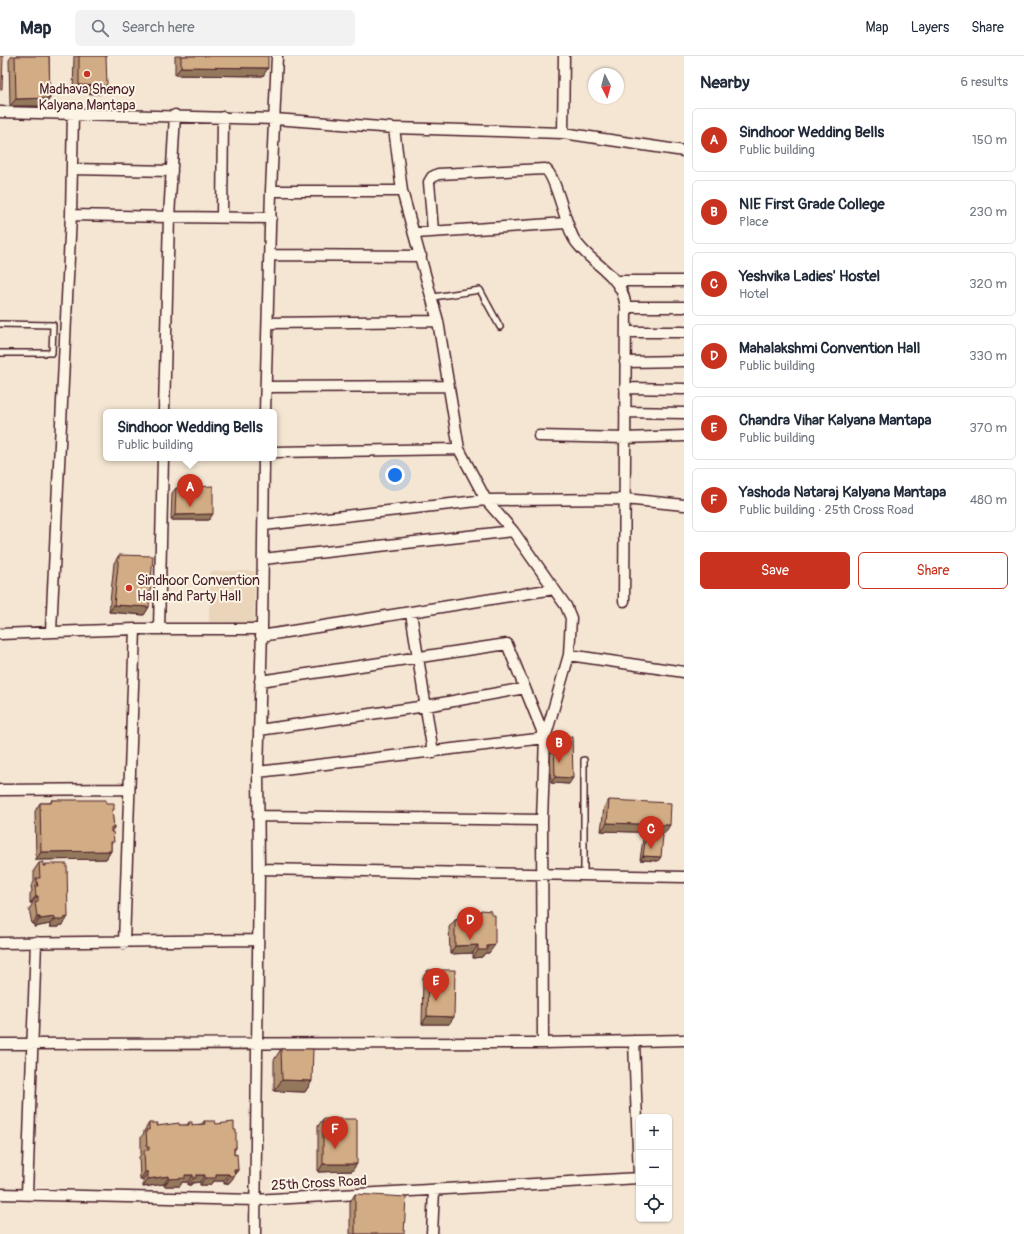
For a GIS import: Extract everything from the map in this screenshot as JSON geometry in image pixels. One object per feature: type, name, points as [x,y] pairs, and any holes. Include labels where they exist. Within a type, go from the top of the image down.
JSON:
[{"type":"street","points":[[265,409],[271,191],[278,56]]},
{"type":"street","points":[[563,133],[564,56]]},
{"type":"street","points":[[0,112],[175,115],[275,119],[394,128],[563,133],[684,151]]},
{"type":"street","points":[[51,631],[71,215],[73,114]]},
{"type":"street","points":[[164,409],[169,217],[175,115]]},
{"type":"street","points":[[222,217],[223,118]]},
{"type":"street","points":[[394,128],[402,191],[433,297],[438,321],[459,449],[486,500],[513,531],[566,606],[571,618],[569,655],[545,738],[542,820],[543,1043]]},
{"type":"street","points":[[72,169],[172,171]]},
{"type":"street","points":[[433,232],[429,182],[438,174],[545,169],[551,175],[566,223],[574,240],[586,254],[615,281],[622,292],[626,307],[624,601]]},
{"type":"street","points":[[271,191],[402,191]]},
{"type":"street","points":[[71,215],[271,218]]},
{"type":"street","points":[[414,233],[566,223]]},
{"type":"street","points":[[270,255],[421,256]]},
{"type":"street","points":[[615,281],[684,281]]},
{"type":"street","points":[[626,307],[684,307]]},
{"type":"street","points":[[268,323],[438,321]]},
{"type":"street","points":[[626,332],[684,332]]},
{"type":"street","points":[[625,362],[684,360]]},
{"type":"street","points":[[266,387],[449,386]]},
{"type":"street","points":[[625,388],[684,389]]},
{"type":"street","points":[[625,412],[684,413]]},
{"type":"street","points":[[539,436],[625,438],[684,436]]},
{"type":"street","points":[[277,452],[459,449]]},
{"type":"street","points":[[159,629],[163,461]]},
{"type":"street","points":[[255,1234],[257,940],[259,869],[258,772],[262,632],[264,461]]},
{"type":"street","points":[[264,525],[486,500],[625,499],[684,505]]},
{"type":"street","points":[[263,559],[513,531]]},
{"type":"street","points":[[0,634],[135,629],[262,632],[411,613],[554,589]]},
{"type":"street","points":[[411,613],[433,752]]},
{"type":"street","points":[[124,943],[135,629]]},
{"type":"street","points":[[260,681],[507,644],[545,738]]},
{"type":"street","points":[[569,655],[684,672]]},
{"type":"street","points":[[259,730],[426,706],[525,688]]},
{"type":"street","points":[[258,772],[545,738]]},
{"type":"street","points":[[0,790],[129,789]]},
{"type":"street","points":[[258,816],[542,820]]},
{"type":"street","points":[[259,869],[684,877]]},
{"type":"street","points":[[0,943],[124,943],[257,940]]},
{"type":"street","points":[[27,1194],[34,1044],[36,942]]},
{"type":"street","points":[[0,1044],[257,1042],[543,1043],[684,1040]]},
{"type":"street","name":"25th Cross Road","points":[[634,1041],[638,1150]]},
{"type":"street","name":"25th Cross Road","points":[[0,1194],[255,1200],[636,1177]]},
{"type":"street","points":[[432,1234],[434,1190]]},
{"type":"lane","points":[[433,297],[480,290],[500,327]]},
{"type":"lane","points":[[0,324],[54,325],[52,353],[0,353]]},
{"type":"lane","points":[[53,338],[65,339]]},
{"type":"lane","points":[[584,760],[584,875]]},
{"type":"shaded area","points":[[210,571],[255,571],[254,623],[209,622]]},
{"type":"building","points":[[0,56],[3,56],[2,89],[0,89]]},
{"type":"building","points":[[15,56],[49,56],[50,98],[16,99]]},
{"type":"building","name":"Madhava Shenoy Kalyana Mantapa","points":[[79,56],[106,56],[107,86],[79,85]]},
{"type":"building","points":[[181,56],[268,56],[268,68],[181,67]]},
{"type":"building","points":[[213,486],[213,514],[175,515],[176,488]]},
{"type":"building","name":"Sindhoor Convention Hall and Party Hall","points":[[119,555],[153,556],[149,607],[114,605]]},
{"type":"building","points":[[554,737],[572,737],[573,778],[555,777]]},
{"type":"building","points":[[52,800],[106,800],[106,803],[114,803],[114,810],[112,810],[114,828],[111,828],[111,832],[113,832],[114,842],[111,842],[111,851],[41,852],[40,803],[51,803]]},
{"type":"building","points":[[609,800],[671,803],[670,825],[607,823]]},
{"type":"building","points":[[646,835],[663,835],[661,857],[643,856]]},
{"type":"building","points":[[43,862],[43,866],[46,866],[46,864],[67,864],[68,917],[64,918],[64,920],[55,920],[55,917],[40,919],[40,917],[37,917],[35,902],[38,901],[38,896],[36,896],[35,886],[38,886],[36,878],[40,878],[39,863]]},
{"type":"building","points":[[481,910],[491,911],[491,915],[495,915],[495,945],[487,946],[487,950],[478,950],[478,945],[455,946],[455,920],[458,920],[458,917],[480,917]]},
{"type":"building","points":[[428,970],[455,970],[454,1017],[427,1016]]},
{"type":"building","points":[[281,1049],[313,1049],[312,1081],[282,1080]]},
{"type":"building","points":[[323,1119],[357,1119],[357,1164],[323,1164]]},
{"type":"building","points":[[204,1121],[215,1121],[216,1124],[234,1122],[234,1130],[236,1130],[236,1148],[234,1148],[234,1155],[237,1154],[238,1170],[234,1170],[235,1176],[229,1176],[229,1174],[216,1174],[216,1178],[205,1178],[205,1175],[196,1175],[196,1178],[193,1178],[193,1175],[185,1175],[185,1178],[169,1179],[169,1176],[148,1179],[148,1172],[145,1172],[144,1150],[149,1150],[149,1147],[147,1147],[146,1130],[149,1130],[149,1123],[158,1123],[157,1126],[179,1123],[179,1125],[189,1125],[189,1122],[192,1122],[192,1125],[205,1124]]},
{"type":"building","points":[[355,1194],[406,1197],[404,1234],[355,1234]]},
{"type":"place","name":"Madhava Shenoy Kalyana Mantapa","points":[[87,74]]},
{"type":"place","name":"Sindhoor Wedding Bells","points":[[190,507]]},
{"type":"place","name":"Sindhoor Convention Hall and Party Hall","points":[[129,588]]},
{"type":"place","name":"NIE First Grade College","points":[[559,763]]},
{"type":"place","name":"Yeshvika Ladies' Hostel","points":[[651,849]]},
{"type":"place","name":"Mahalakshmi Convention Hall","points":[[470,940]]},
{"type":"place","name":"Chandra Vihar Kalyana Mantapa","points":[[436,1001]]},
{"type":"place","name":"Yashoda Nataraj Kalyana Mantapa","points":[[335,1149]]}]
